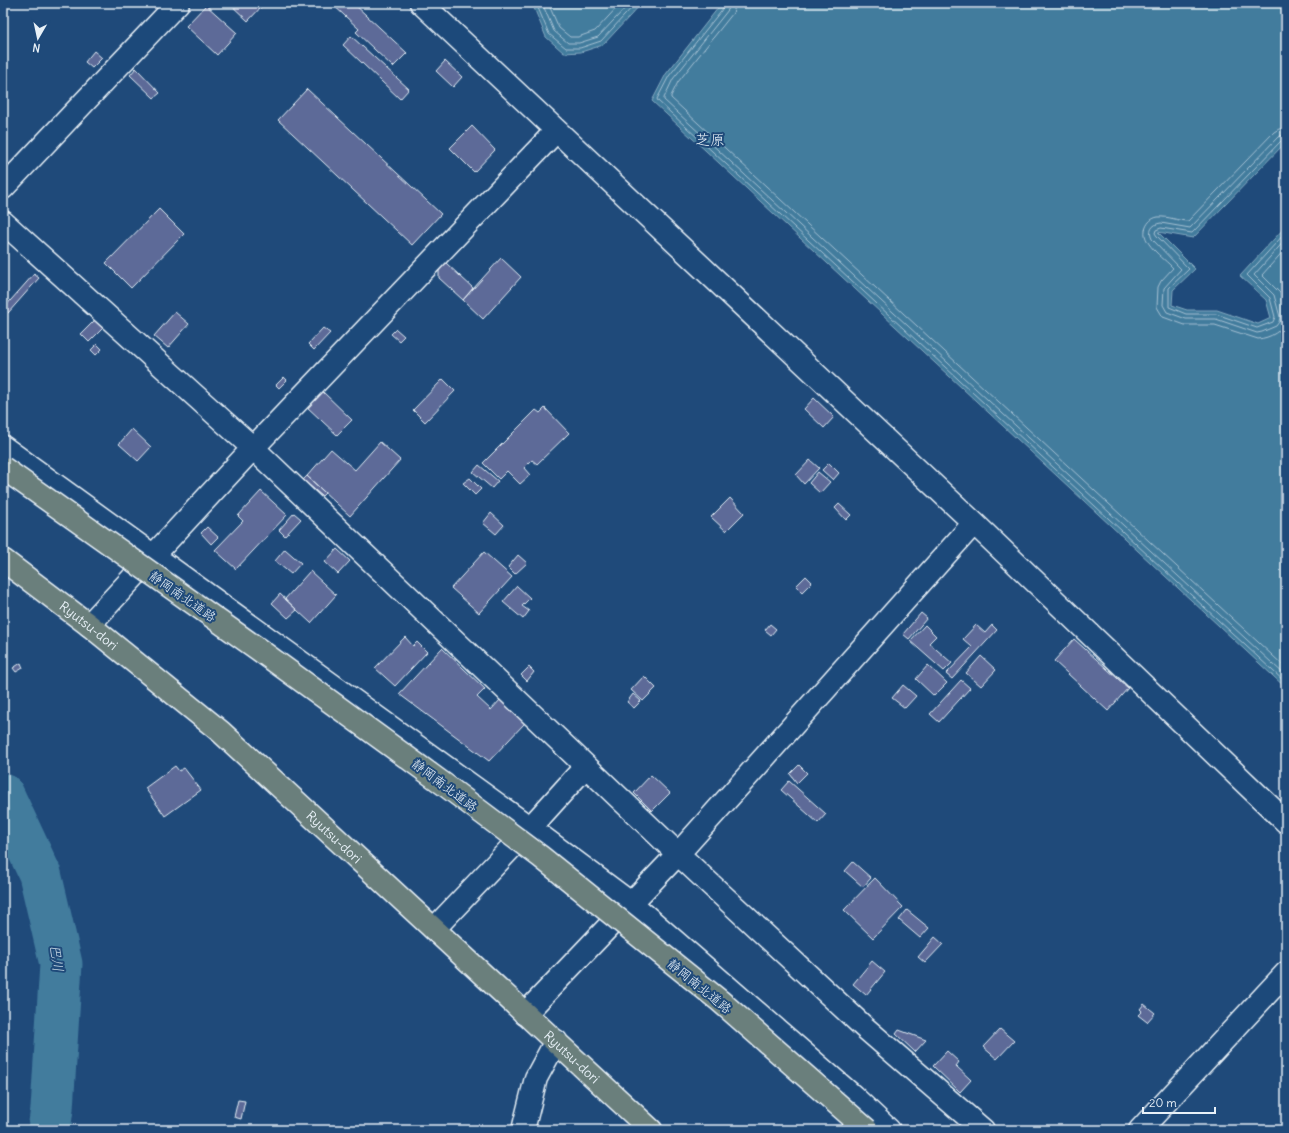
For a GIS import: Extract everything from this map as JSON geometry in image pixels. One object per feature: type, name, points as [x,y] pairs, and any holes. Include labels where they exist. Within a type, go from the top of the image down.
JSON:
[{"type":"main road","name":"静岡南北道路","points":[[3,468],[264,654],[445,785],[541,857],[720,1001],[866,1130]]},
{"type":"main road","name":"静岡南北道路","points":[[3,484],[250,658],[437,794],[527,862],[711,1011],[847,1130]]},
{"type":"main road","name":"Ryutsu-dori","points":[[3,560],[89,624],[221,732],[651,1130]]},
{"type":"street","points":[[3,188],[178,3]]},
{"type":"street","points":[[421,3],[974,523],[1286,822]]},
{"type":"street","points":[[89,624],[253,448],[556,131]]},
{"type":"street","points":[[3,222],[253,448],[678,854],[864,1027],[983,1130]]},
{"type":"street","points":[[3,447],[530,828],[632,904],[853,1096],[889,1130]]},
{"type":"street","points":[[525,1014],[632,904],[678,854],[974,523]]},
{"type":"street","points":[[434,929],[530,828],[586,766]]},
{"type":"street","points":[[1140,1130],[1286,973]]},
{"type":"street","points":[[523,1130],[536,1078],[556,1041]]},
{"type":"water","points":[[532,3],[642,3],[603,45],[581,52],[564,53],[546,37]]},
{"type":"water","points":[[722,3],[1286,3],[1286,142],[1193,238],[1158,232],[1195,269],[1173,290],[1172,305],[1187,310],[1217,310],[1258,324],[1271,318],[1266,300],[1240,276],[1286,226],[1286,688],[652,101],[666,74]]},
{"type":"building","points":[[229,3],[265,3],[248,21]]},
{"type":"building","points":[[331,3],[353,3],[407,53],[393,67],[356,32],[359,29]]},
{"type":"building","points":[[206,5],[237,33],[217,55],[186,26]]},
{"type":"building","points":[[351,36],[409,89],[400,99],[343,45]]},
{"type":"building","points":[[94,51],[102,58],[92,68],[85,62]]},
{"type":"building","points":[[445,61],[462,77],[453,87],[436,71]]},
{"type":"building","points":[[136,68],[160,93],[154,98],[130,75]]},
{"type":"building","points":[[307,89],[441,214],[412,245],[278,120]]},
{"type":"building","points":[[472,126],[495,150],[474,172],[450,148]]},
{"type":"building","points":[[159,209],[184,234],[131,288],[106,263]]},
{"type":"building","points":[[501,258],[521,277],[483,319],[463,300]]},
{"type":"building","points":[[446,263],[473,288],[463,300],[439,278],[439,270]]},
{"type":"building","points":[[34,274],[39,278],[8,313],[3,309]]},
{"type":"building","points":[[175,312],[189,324],[168,348],[154,336]]},
{"type":"building","points":[[98,317],[106,325],[89,342],[81,334]]},
{"type":"building","points":[[323,328],[330,333],[314,350],[308,344]]},
{"type":"building","points":[[396,329],[404,336],[399,341],[391,334]]},
{"type":"building","points":[[97,344],[102,349],[96,355],[91,350]]},
{"type":"building","points":[[284,377],[287,380],[279,388],[276,385]]},
{"type":"building","points":[[443,379],[455,391],[425,422],[413,410]]},
{"type":"building","points":[[321,390],[352,420],[337,435],[306,406]]},
{"type":"building","points":[[814,398],[834,417],[824,428],[804,409]]},
{"type":"building","points":[[545,408],[569,433],[537,464],[532,460],[524,468],[530,475],[520,484],[507,471],[499,479],[483,463],[536,410],[540,413]]},
{"type":"building","points":[[132,429],[151,447],[138,461],[119,444]]},
{"type":"building","points":[[380,442],[400,460],[350,516],[307,476],[331,449],[355,470]]},
{"type":"building","points":[[810,460],[819,468],[804,484],[796,475]]},
{"type":"building","points":[[829,463],[839,473],[833,480],[822,470]]},
{"type":"building","points":[[479,465],[498,481],[492,488],[473,472]]},
{"type":"building","points":[[818,472],[830,482],[820,493],[809,483]]},
{"type":"building","points":[[307,476],[325,493],[322,496],[303,480]]},
{"type":"building","points":[[470,478],[481,489],[475,495],[463,483]]},
{"type":"building","points":[[261,491],[287,515],[236,569],[215,550],[243,521],[238,516]]},
{"type":"building","points":[[730,498],[744,513],[726,531],[711,517]]},
{"type":"building","points":[[839,504],[851,515],[846,520],[835,508]]},
{"type":"building","points":[[294,513],[301,519],[285,536],[279,530]]},
{"type":"building","points":[[491,513],[504,525],[496,534],[483,523]]},
{"type":"building","points":[[207,527],[218,537],[211,544],[201,533]]},
{"type":"building","points":[[285,549],[301,563],[291,574],[275,561]]},
{"type":"building","points":[[337,549],[350,561],[338,574],[325,562]]},
{"type":"building","points":[[484,552],[512,577],[479,613],[451,588]]},
{"type":"building","points":[[518,555],[527,563],[515,574],[508,567]]},
{"type":"building","points":[[310,571],[336,595],[311,623],[285,599]]},
{"type":"building","points":[[806,576],[812,582],[802,592],[796,586]]},
{"type":"building","points":[[517,586],[530,598],[522,606],[529,611],[523,619],[503,602]]},
{"type":"building","points":[[280,594],[297,610],[288,618],[272,603]]},
{"type":"building","points":[[921,613],[927,618],[909,639],[903,634]]},
{"type":"building","points":[[770,624],[776,629],[771,635],[765,630]]},
{"type":"building","points":[[925,625],[936,636],[929,643],[952,663],[944,671],[910,641]]},
{"type":"building","points":[[976,625],[985,633],[992,625],[997,630],[952,679],[946,674],[972,647],[963,639]]},
{"type":"building","points":[[405,637],[413,646],[417,642],[427,652],[395,686],[375,668]]},
{"type":"building","points":[[1074,639],[1128,688],[1108,711],[1054,661]]},
{"type":"building","points":[[442,648],[485,689],[477,697],[491,710],[500,700],[525,723],[489,761],[399,694]]},
{"type":"building","points":[[981,656],[996,670],[981,686],[966,673]]},
{"type":"building","points":[[21,663],[23,668],[16,672],[13,668]]},
{"type":"building","points":[[928,665],[947,683],[934,696],[916,679]]},
{"type":"building","points":[[529,667],[534,672],[527,681],[521,675]]},
{"type":"building","points":[[644,676],[656,688],[643,701],[631,690]]},
{"type":"building","points":[[961,680],[970,688],[939,722],[930,714]]},
{"type":"building","points":[[903,685],[916,696],[905,708],[892,698]]},
{"type":"building","points":[[633,694],[641,701],[634,708],[627,702]]},
{"type":"building","points":[[799,765],[807,773],[797,783],[790,774]]},
{"type":"building","points":[[175,766],[179,771],[184,768],[201,790],[165,816],[145,788]]},
{"type":"building","points":[[651,775],[670,793],[652,811],[634,793]]},
{"type":"building","points":[[789,781],[826,814],[818,823],[781,790]]},
{"type":"building","points":[[853,862],[871,878],[863,887],[845,871]]},
{"type":"building","points":[[875,878],[903,907],[873,938],[844,910]]},
{"type":"building","points":[[907,910],[929,928],[920,938],[899,920]]},
{"type":"building","points":[[935,937],[943,944],[925,963],[918,957]]},
{"type":"building","points":[[872,961],[885,972],[866,995],[853,984]]},
{"type":"building","points":[[1144,1004],[1155,1013],[1147,1022],[1138,1015],[1142,1011],[1140,1009]]},
{"type":"building","points":[[1000,1029],[1014,1041],[997,1059],[983,1047]]},
{"type":"building","points":[[899,1030],[926,1040],[915,1052],[896,1034]]},
{"type":"building","points":[[947,1051],[959,1062],[956,1066],[971,1080],[960,1092],[933,1066]]},
{"type":"building","points":[[238,1100],[245,1101],[241,1119],[234,1117]]},
{"type":"waterway","name":"巴川","points":[[3,795],[40,874],[61,964],[52,1109],[49,1130]]},
{"type":"district","name":"芝原","points":[[710,140]]}]
